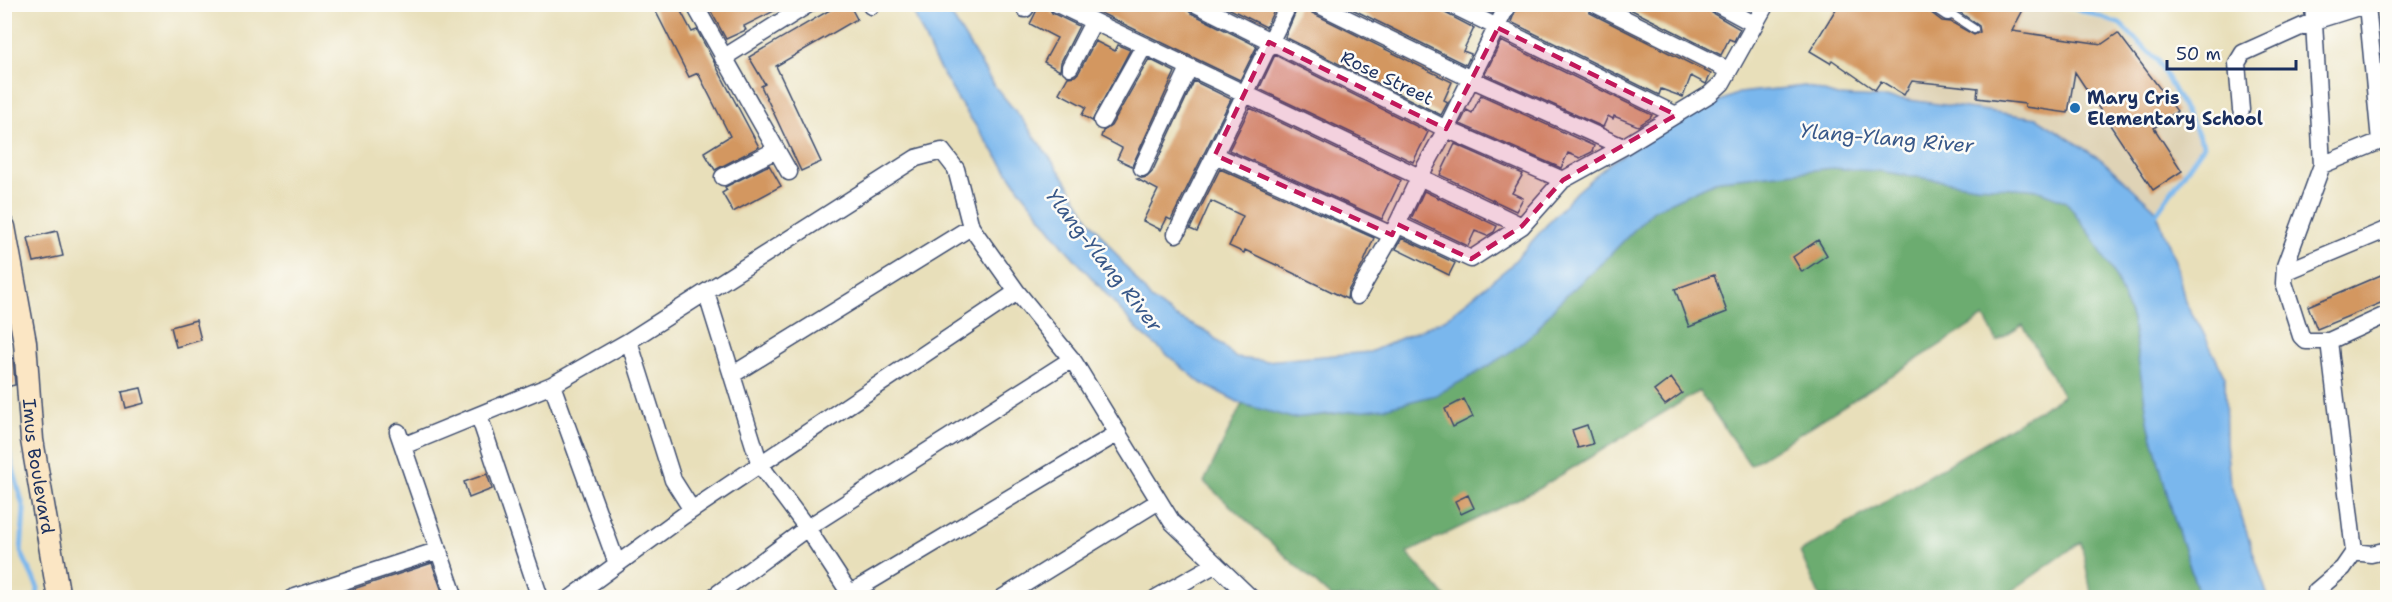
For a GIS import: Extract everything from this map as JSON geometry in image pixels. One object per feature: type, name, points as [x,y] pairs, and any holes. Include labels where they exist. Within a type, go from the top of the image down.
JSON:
[{"type":"main road","name":"Imus Boulevard","points":[[4,227],[26,342],[32,440],[59,597]]},
{"type":"street","points":[[694,4],[789,172]]},
{"type":"street","points":[[723,58],[784,10],[809,4]]},
{"type":"street","points":[[1058,4],[1522,226]]},
{"type":"street","name":"Rose Street","points":[[1196,4],[1446,129],[1563,180]]},
{"type":"street","points":[[1176,234],[1289,4]]},
{"type":"street","points":[[1317,4],[1471,79],[1623,147]]},
{"type":"street","points":[[1450,4],[1676,115]]},
{"type":"street","points":[[1357,296],[1395,229],[1420,176],[1498,28],[1508,4]]},
{"type":"street","points":[[1595,4],[1728,70]]},
{"type":"street","points":[[1717,4],[1754,24]]},
{"type":"street","points":[[1215,155],[1395,229],[1403,227],[1471,259],[1522,226],[1563,180],[1623,147],[1710,94],[1722,82],[1766,4]]},
{"type":"street","points":[[2241,110],[2237,63],[2243,53],[2313,13],[2367,5],[2384,139],[2322,165]]},
{"type":"street","points":[[2313,13],[2322,165],[2285,266],[2284,283],[2301,336],[2306,341],[2314,343],[2329,341],[2388,314]]},
{"type":"street","points":[[1070,67],[1093,22]]},
{"type":"street","points":[[1102,121],[1144,46]]},
{"type":"street","points":[[1142,168],[1189,68]]},
{"type":"street","points":[[723,177],[776,150]]},
{"type":"street","points":[[455,597],[400,439],[479,416],[552,385],[629,341],[916,159],[942,151],[956,169],[971,227],[1017,292],[1072,359],[1172,522],[1251,597]]},
{"type":"street","points":[[732,375],[971,227]]},
{"type":"street","points":[[2285,272],[2388,229]]},
{"type":"street","points":[[706,292],[760,465],[807,528],[852,596],[1118,433]]},
{"type":"street","points":[[571,597],[692,510],[1017,292]]},
{"type":"street","points":[[629,341],[673,480],[692,510]]},
{"type":"street","points":[[2317,597],[2316,591],[2343,568],[2354,552],[2329,341]]},
{"type":"street","points":[[712,597],[807,528],[1072,359]]},
{"type":"street","points":[[552,385],[617,564]]},
{"type":"street","points":[[479,416],[540,597]]},
{"type":"street","points":[[1002,597],[1159,501]]},
{"type":"street","points":[[292,597],[439,550]]},
{"type":"street","points":[[2354,552],[2371,554],[2388,550]]},
{"type":"street","points":[[1156,597],[1216,564]]},
{"type":"lane","points":[[1942,8],[1974,29]]},
{"type":"highlighted area","points":[[1498,28],[1676,115],[1563,180],[1522,226],[1471,259],[1397,224],[1392,235],[1215,155],[1269,42],[1446,129]]},
{"type":"shaded area","name":"Mary Cris Elementary School","points":[[1960,5],[2042,5],[2113,24],[2152,60],[2202,144],[2155,209],[2102,160],[2037,118],[1902,99]]},
{"type":"green space","points":[[1832,168],[1879,171],[1977,186],[2034,189],[2066,201],[2092,236],[2116,278],[2132,320],[2149,426],[2175,522],[2200,597],[2092,597],[2081,542],[2003,597],[1820,597],[1800,552],[2063,396],[2023,325],[1997,341],[1984,317],[1750,465],[1699,391],[1536,490],[1407,553],[1446,597],[1331,597],[1204,482],[1242,404],[1292,418],[1335,414],[1535,331],[1557,304],[1605,260],[1653,210],[1719,180]]},
{"type":"water","name":"Ylang-Ylang River","points":[[910,5],[945,5],[993,84],[1022,119],[1065,179],[1089,219],[1151,299],[1176,317],[1209,333],[1236,358],[1266,361],[1370,352],[1445,319],[1509,267],[1576,192],[1611,162],[1692,113],[1739,93],[1805,86],[1837,96],[1902,99],[2037,118],[2102,160],[2155,209],[2177,266],[2185,302],[2202,330],[2225,377],[2226,444],[2230,482],[2268,597],[2200,597],[2175,522],[2149,426],[2132,320],[2116,278],[2092,236],[2066,201],[2034,189],[1977,186],[1879,171],[1832,168],[1719,180],[1653,210],[1605,260],[1557,304],[1535,331],[1513,350],[1482,370],[1436,395],[1384,408],[1292,418],[1242,404],[1201,383],[1141,333],[1066,249],[1021,191],[958,100],[934,59]]},
{"type":"building","points":[[652,4],[677,4],[692,32],[697,30],[759,147],[715,170],[704,152],[730,136],[698,73],[689,77]]},
{"type":"building","points":[[707,4],[788,4],[744,26],[746,30],[726,39]]},
{"type":"building","points":[[840,4],[849,4],[857,19],[776,66],[821,162],[801,171],[761,86],[765,84],[749,57]]},
{"type":"building","points":[[1040,4],[1047,4],[1052,13],[1079,26],[1061,62],[1060,71],[1044,62],[1057,38],[1030,24]]},
{"type":"building","points":[[1082,4],[1181,4],[1191,13],[1257,46],[1240,80]]},
{"type":"building","points":[[1220,4],[1277,4],[1266,27]]},
{"type":"building","points":[[1299,4],[1307,4],[1312,13],[1452,82],[1444,100],[1448,102],[1441,115],[1285,37]]},
{"type":"building","points":[[1342,4],[1440,4],[1445,13],[1474,28],[1463,51],[1471,54],[1466,65]]},
{"type":"building","points":[[1475,4],[1496,4],[1492,13]]},
{"type":"building","points":[[1518,4],[1585,4],[1590,13],[1711,74],[1706,84],[1691,76],[1683,97],[1661,89],[1659,95],[1511,22]]},
{"type":"building","points":[[1620,4],[1707,4],[1712,13],[1740,29],[1734,41],[1729,39],[1721,55]]},
{"type":"building","name":"Mary Cris Elementary School","points":[[1839,4],[1926,4],[1930,12],[1942,21],[1951,22],[1974,35],[1980,32],[1979,26],[1958,11],[1955,4],[2012,4],[2023,10],[2012,31],[2102,44],[2118,33],[2177,111],[2154,128],[2182,171],[2153,190],[2075,72],[2068,113],[2025,107],[2025,104],[1977,98],[1978,88],[1912,81],[1904,95],[1881,81],[1875,90],[1832,60],[1830,63],[1810,51]]},
{"type":"building","points":[[1095,41],[1115,51],[1118,45],[1130,50],[1092,121],[1082,115],[1086,107],[1059,93],[1068,77],[1075,76],[1079,72]]},
{"type":"building","points":[[1501,41],[1652,115],[1638,126],[1614,116],[1613,119],[1608,116],[1603,127],[1485,74]]},
{"type":"building","points":[[1275,55],[1428,132],[1413,162],[1259,89]]},
{"type":"building","points":[[1149,59],[1175,72],[1132,166],[1117,159],[1122,148],[1101,137],[1103,131],[1111,126]]},
{"type":"building","points":[[1194,81],[1231,99],[1171,220],[1167,218],[1161,230],[1143,221],[1158,190],[1137,179],[1147,177],[1152,172]]},
{"type":"building","points":[[1481,95],[1594,146],[1592,152],[1580,158],[1568,153],[1561,168],[1460,124],[1467,110],[1472,113]]},
{"type":"building","points":[[1250,108],[1401,180],[1382,219],[1229,150]]},
{"type":"building","points":[[1455,144],[1523,174],[1512,193],[1523,198],[1516,211],[1440,175]]},
{"type":"building","points":[[769,165],[781,186],[733,212],[722,193],[727,190],[725,187]]},
{"type":"building","points":[[1220,169],[1374,238],[1348,291],[1347,299],[1245,250],[1244,253],[1229,246],[1243,216],[1211,201],[1197,232],[1190,229]]},
{"type":"building","points":[[1424,191],[1497,226],[1494,232],[1487,236],[1475,231],[1468,246],[1411,219]]},
{"type":"building","points":[[57,231],[63,256],[34,262],[28,238]]},
{"type":"building","points":[[1402,238],[1455,263],[1449,275],[1396,249]]},
{"type":"building","points":[[1818,240],[1827,255],[1802,272],[1793,257]]},
{"type":"building","points":[[2388,272],[2388,300],[2317,329],[2308,306]]},
{"type":"building","points":[[1714,275],[1727,312],[1689,327],[1675,289]]},
{"type":"building","points":[[196,320],[201,340],[176,347],[171,327]]},
{"type":"building","points":[[13,358],[15,385],[6,387],[4,359]]},
{"type":"building","points":[[1671,378],[1682,393],[1665,405],[1654,391]]},
{"type":"building","points":[[141,388],[145,403],[126,408],[122,392]]},
{"type":"building","points":[[1464,399],[1473,417],[1453,427],[1445,409]]},
{"type":"building","points":[[1587,425],[1593,444],[1578,448],[1572,430]]},
{"type":"building","points":[[487,474],[492,489],[469,498],[464,482]]},
{"type":"building","points":[[1468,495],[1474,508],[1461,514],[1455,501]]},
{"type":"building","points":[[432,563],[444,597],[335,597],[335,595]]},
{"type":"waterway","points":[[2063,4],[2120,24],[2157,60],[2204,145],[2153,218]]},
{"type":"waterway","points":[[4,434],[24,510],[21,552],[38,588],[37,598]]},
{"type":"place","name":"Mary Cris Elementary School","points":[[2075,108]]}]
